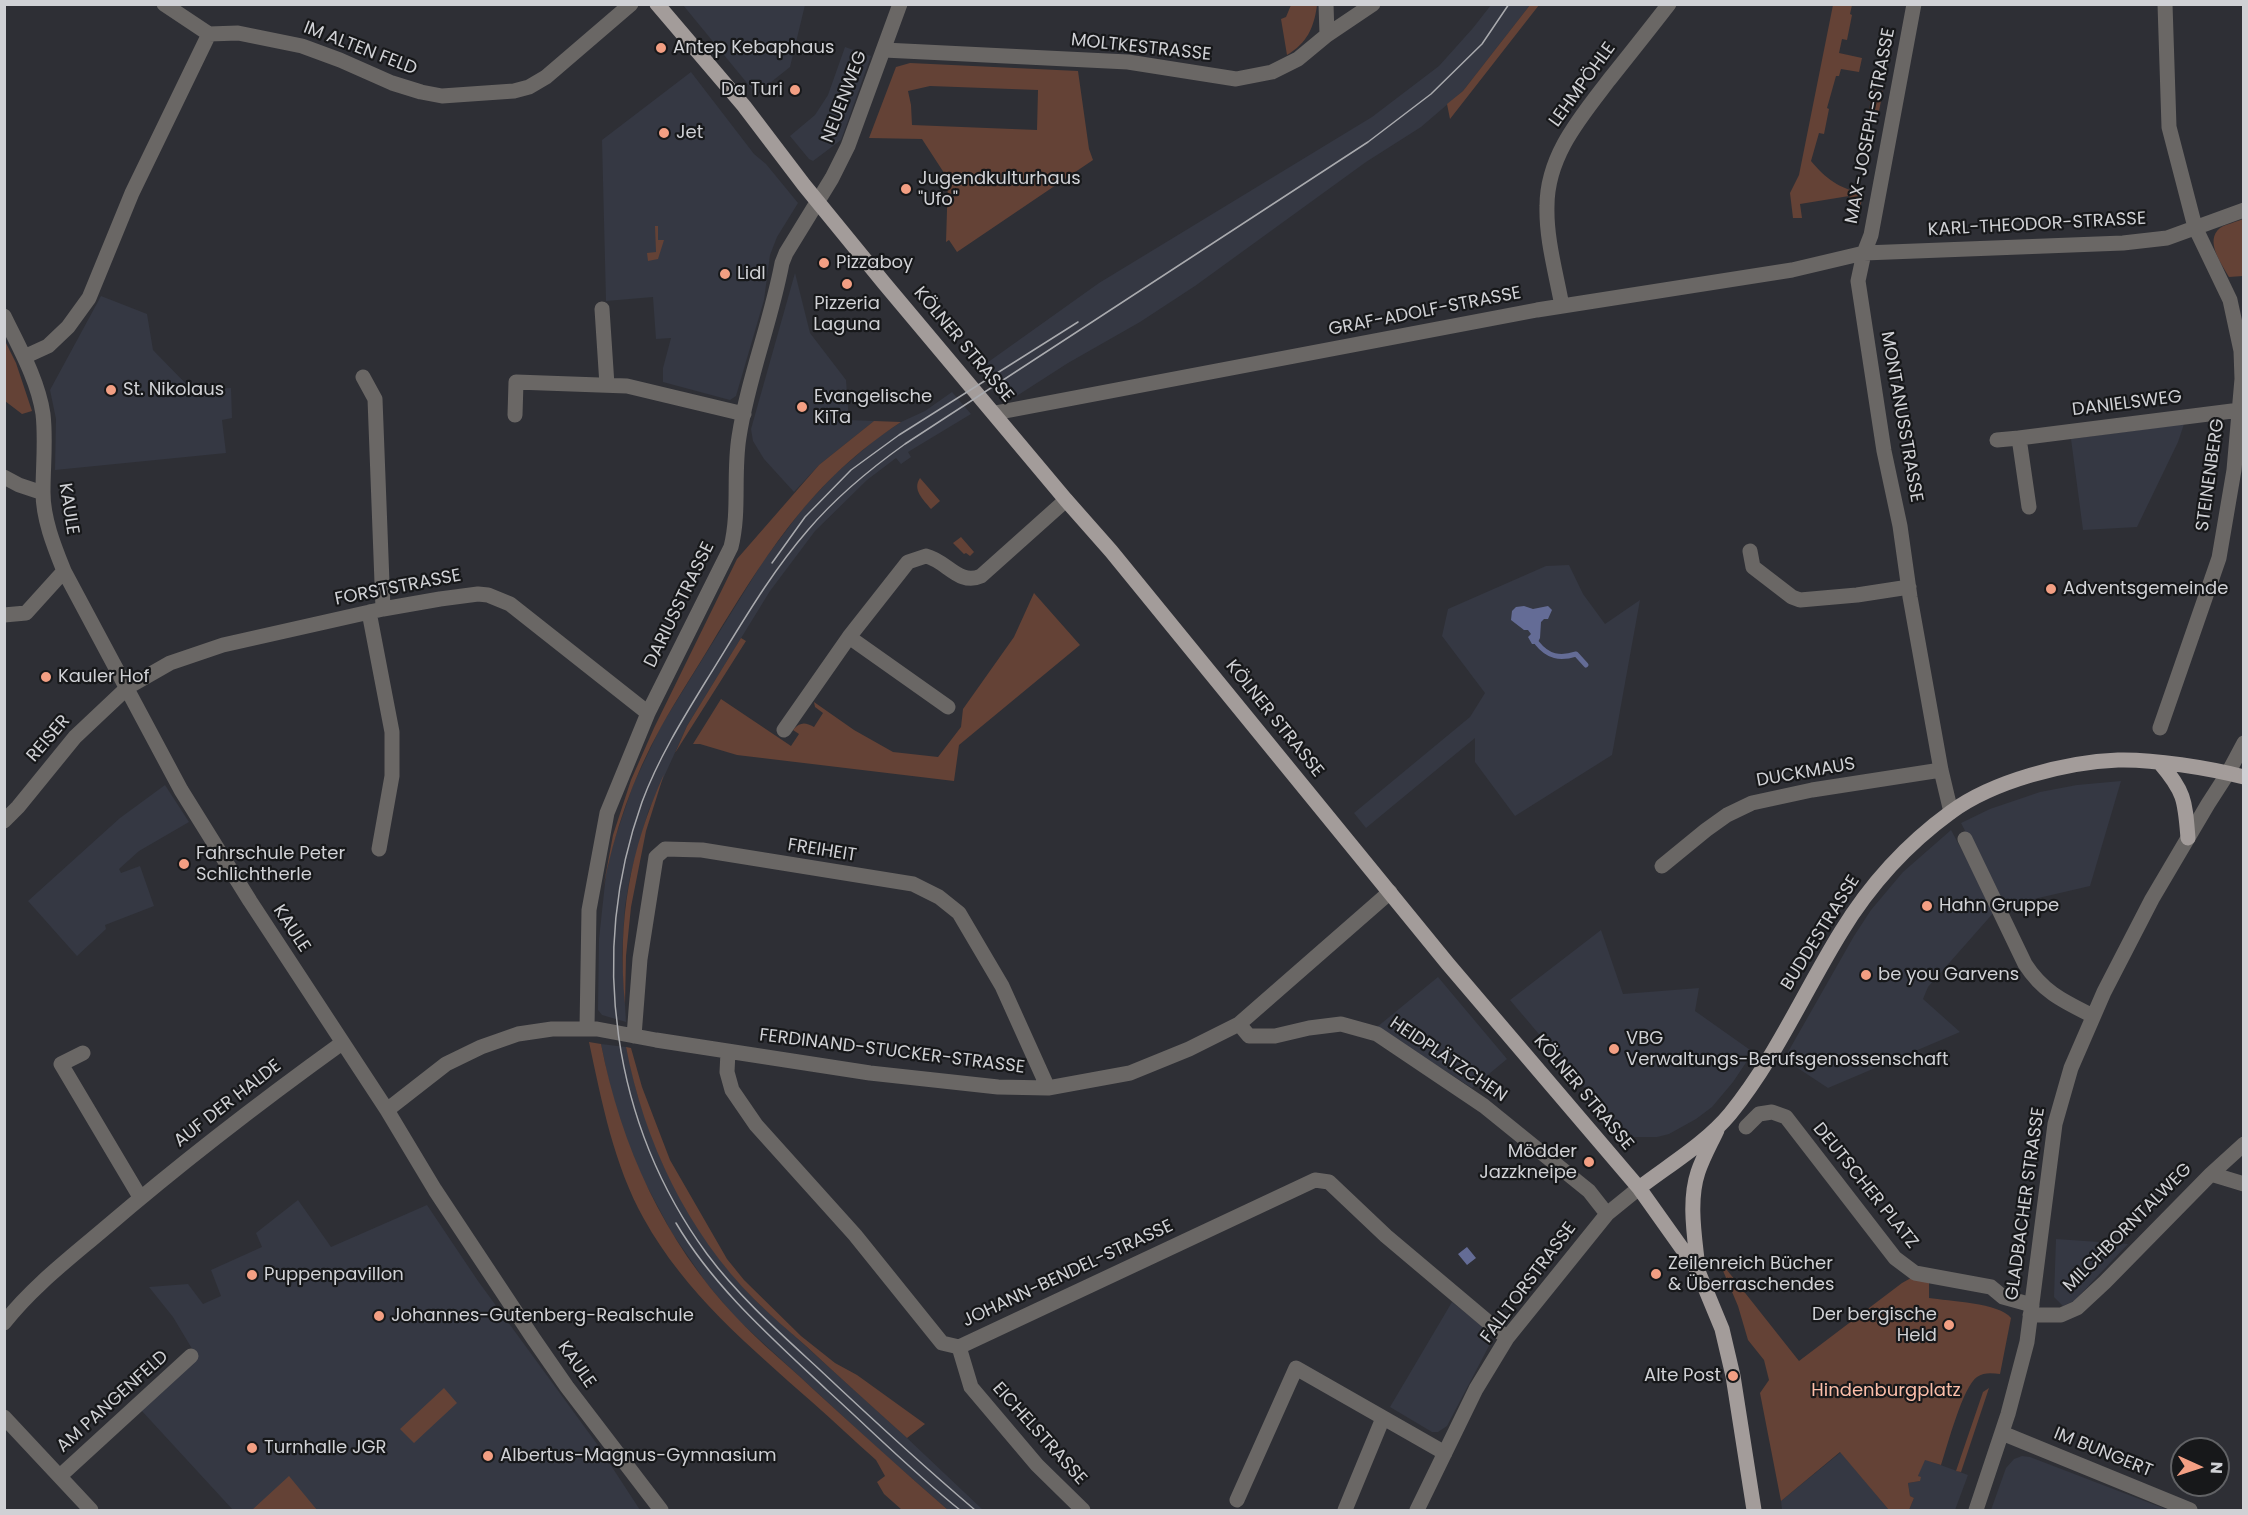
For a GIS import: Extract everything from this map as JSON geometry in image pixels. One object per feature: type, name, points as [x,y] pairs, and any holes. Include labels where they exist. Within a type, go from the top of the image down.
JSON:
[{"type":"main road","name":"KÖLNER STRASSE","points":[[657,4],[744,106],[884,283],[1111,551],[1448,964],[1639,1188],[1698,1271],[1722,1329],[1733,1376],[1754,1510]]},
{"type":"main road","name":"BUDDESTRASSE","points":[[1639,1188],[1719,1127],[1759,1074],[1841,931],[1859,904],[1897,860],[1951,812],[1981,795],[2013,782],[2076,765],[2119,760],[2160,763],[2236,775]]},
{"type":"main road","points":[[2160,763],[2181,790],[2185,802],[2188,838]]},
{"type":"main road","points":[[1698,1271],[1694,1228],[1695,1189],[1698,1172],[1719,1127]]},
{"type":"street","points":[[24,357],[48,346],[68,327],[89,298],[132,193],[209,34],[164,4]]},
{"type":"street","name":"IM ALTEN FELD","points":[[209,34],[238,33],[302,46],[405,88],[442,96],[454,96],[514,91],[530,87],[546,77],[632,4]]},
{"type":"street","name":"NEUENWEG","points":[[818,201],[848,146],[900,4]]},
{"type":"street","points":[[1326,4],[1327,35]]},
{"type":"street","name":"MOLTKESTRASSE","points":[[884,50],[1128,62],[1236,79],[1272,72],[1299,59],[1327,35],[1373,4]]},
{"type":"street","name":"LEHMPÖHLE","points":[[1562,306],[1548,231],[1549,185],[1556,161],[1570,130],[1669,4]]},
{"type":"street","name":"MAX-JOSEPH-STRASSE","points":[[1864,254],[1871,235],[1914,4]]},
{"type":"street","name":"STEINENBERG","points":[[2160,728],[2219,558],[2234,471],[2242,370],[2237,325],[2230,300],[2195,227],[2169,127],[2165,4]]},
{"type":"street","name":"DARIUSSTRASSE","points":[[587,1028],[589,910],[607,813],[648,714],[731,547],[735,529],[739,438],[744,414],[782,263],[799,230],[818,201]]},
{"type":"street","name":"KARL-THEODOR-STRASSE","points":[[1864,254],[2123,243],[2167,238],[2244,210]]},
{"type":"street","name":"GRAF-ADOLF-STRASSE","points":[[995,413],[1562,306],[1792,270],[1864,254]]},
{"type":"street","name":"MONTANUSSTRASSE","points":[[1864,254],[1858,280],[1884,451],[1900,526],[1941,770],[1951,812]]},
{"type":"street","points":[[602,309],[607,385]]},
{"type":"street","name":"KAULE","points":[[4,316],[36,386],[42,413],[44,439],[43,494],[49,528],[64,571],[181,790],[387,1110],[435,1190],[533,1338],[660,1510]]},
{"type":"street","points":[[363,377],[375,399],[376,611],[392,732],[393,776],[379,849]]},
{"type":"street","points":[[515,415],[516,382],[607,385],[653,390],[744,414]]},
{"type":"street","name":"DANIELSWEG","points":[[1997,440],[2240,410]]},
{"type":"street","points":[[2019,438],[2029,507]]},
{"type":"street","points":[[4,477],[43,494]]},
{"type":"street","points":[[784,730],[849,637],[908,562],[926,556],[938,561],[964,579],[976,578],[1066,500]]},
{"type":"street","points":[[1750,551],[1753,567],[1792,597],[1800,600],[1909,587]]},
{"type":"street","points":[[4,615],[26,613],[64,571]]},
{"type":"street","name":"FORSTSTRASSE","points":[[128,687],[170,663],[223,645],[376,611],[468,595],[488,595],[510,604],[648,714]]},
{"type":"street","points":[[849,637],[912,689],[948,707]]},
{"type":"street","name":"REISER","points":[[4,820],[18,807],[75,737],[128,687]]},
{"type":"street","name":"GLADBACHER STRASSE","points":[[1976,1510],[2020,1374],[2031,1310],[2055,1124],[2071,1068],[2092,1016],[2152,899],[2188,838],[2236,775],[2244,743]]},
{"type":"street","name":"DUCKMAUS","points":[[1662,866],[1727,815],[1752,803],[1812,790],[1941,770]]},
{"type":"street","points":[[1965,838],[2025,964],[2035,979],[2049,992],[2092,1016]]},
{"type":"street","name":"FREIHEIT","points":[[634,1036],[640,959],[656,857],[665,849],[702,850],[913,884],[939,897],[959,912],[1002,986],[1048,1089]]},
{"type":"street","name":"FERDINAND-STUCKER-STRASSE","points":[[387,1110],[446,1064],[481,1047],[518,1034],[552,1029],[587,1028],[728,1052],[951,1083],[1022,1089],[1048,1089],[1130,1074],[1189,1049],[1239,1024],[1390,892]]},
{"type":"street","name":"HEIDPLÄTZCHEN","points":[[1239,1024],[1250,1036],[1275,1036],[1341,1024],[1377,1034],[1484,1106],[1589,1191],[1607,1214]]},
{"type":"street","name":"AUF DER HALDE","points":[[4,1323],[57,1268],[140,1197],[273,1093],[342,1043]]},
{"type":"street","name":"JOHANN-BENDEL-STRASSE","points":[[728,1052],[727,1072],[732,1090],[756,1125],[855,1235],[942,1342],[959,1347],[1315,1180],[1329,1182],[1386,1236],[1507,1338]]},
{"type":"street","points":[[83,1053],[61,1064],[140,1197]]},
{"type":"street","name":"DEUTSCHER PLATZ","points":[[1746,1127],[1759,1114],[1772,1112],[1786,1117],[1895,1258],[1911,1272],[1991,1287],[2002,1297],[2031,1310]]},
{"type":"street","name":"MILCHBORNTALWEG","points":[[2031,1310],[2061,1315],[2077,1308],[2244,1144]]},
{"type":"street","points":[[2211,1174],[2244,1184]]},
{"type":"street","name":"FALLTORSTRASSE","points":[[1417,1510],[1476,1389],[1507,1338],[1607,1214],[1639,1188]]},
{"type":"street","name":"EICHELSTRASSE","points":[[959,1347],[971,1387],[1037,1465],[1083,1510]]},
{"type":"street","name":"AM PANGENFELD","points":[[60,1476],[191,1356]]},
{"type":"street","points":[[1237,1500],[1296,1368],[1445,1453]]},
{"type":"street","points":[[4,1417],[91,1510]]},
{"type":"street","points":[[1345,1510],[1383,1418]]},
{"type":"street","name":"IM BUNGERT","points":[[2002,1433],[2190,1510]]},
{"type":"shaded area","points":[[683,5],[805,5],[790,67],[756,94]]},
{"type":"shaded area","points":[[1491,5],[1530,5],[1463,91],[1421,127],[1366,162],[1195,286],[1012,399],[984,365],[1099,283],[1372,117],[1439,66]]},
{"type":"shaded area","points":[[845,47],[871,56],[841,140],[813,161],[790,136],[815,115],[828,95]]},
{"type":"shaded area","points":[[691,72],[754,154],[766,164],[798,203],[777,237],[770,255],[764,300],[736,396],[730,400],[663,382],[663,368],[671,338],[656,339],[653,297],[606,301],[602,140]]},
{"type":"shaded area","points":[[795,273],[810,333],[846,380],[849,420],[874,421],[819,465],[794,492],[764,459],[753,441],[751,429]]},
{"type":"shaded area","points":[[101,296],[147,314],[153,350],[191,389],[231,388],[232,418],[222,420],[226,453],[55,470],[56,419],[50,390]]},
{"type":"shaded area","points":[[952,392],[971,414],[908,452],[911,457],[901,464],[896,458],[867,480],[815,531],[770,591],[687,726],[648,812],[630,877],[625,906],[622,954],[626,1022],[602,1015],[598,1010],[599,939],[606,874],[613,844],[633,785],[661,726],[764,560],[804,507],[836,473],[877,438],[901,422],[925,411]]},
{"type":"shaded area","points":[[2184,424],[2178,442],[2137,527],[2083,530],[2071,439]]},
{"type":"shaded area","points":[[1569,565],[1583,594],[1605,624],[1640,600],[1612,755],[1515,816],[1475,762],[1475,738],[1366,828],[1354,813],[1470,717],[1485,693],[1442,636],[1448,609],[1546,566]]},
{"type":"shaded area","points":[[2121,781],[2090,886],[2004,906],[1961,823],[1990,809],[2040,792],[2077,785]]},
{"type":"shaded area","points":[[165,785],[189,822],[139,851],[119,869],[121,873],[140,866],[154,906],[105,925],[106,929],[77,956],[28,901],[120,818]]},
{"type":"shaded area","points":[[1951,830],[1995,911],[1928,987],[1923,999],[1960,1032],[1828,1088],[1784,1059],[1871,910],[1903,872]]},
{"type":"shaded area","points":[[1601,930],[1623,994],[1699,988],[1695,1011],[1753,1052],[1733,1082],[1712,1107],[1669,1134],[1657,1137],[1629,1137],[1617,1126],[1510,1000]]},
{"type":"shaded area","points":[[1438,977],[1507,1059],[1472,1088],[1377,1027]]},
{"type":"shaded area","points":[[601,1044],[626,1047],[638,1097],[664,1167],[724,1265],[756,1301],[983,1510],[948,1510],[737,1319],[707,1284],[672,1233],[642,1177],[613,1101]]},
{"type":"shaded area","points":[[298,1200],[331,1247],[427,1205],[478,1281],[597,1444],[640,1510],[233,1510],[141,1410],[194,1352],[173,1317],[149,1287],[188,1284],[203,1304],[221,1296],[211,1270],[262,1247],[256,1233]]},
{"type":"shaded area","points":[[2056,1239],[2128,1244],[2074,1301],[2063,1306],[2054,1297]]},
{"type":"shaded area","points":[[1452,1302],[1486,1329],[1490,1344],[1447,1426],[1438,1432],[1432,1432],[1390,1407]]},
{"type":"shaded area","points":[[1841,1452],[1889,1510],[1782,1510],[1781,1501]]},
{"type":"shaded area","points":[[2022,1456],[2030,1457],[2168,1510],[1991,1510],[2006,1468],[2014,1459]]},
{"type":"shaded area","points":[[1924,1459],[1968,1475],[1955,1510],[1909,1510],[1914,1498],[1910,1496],[1908,1483],[1920,1481],[1918,1476]]},
{"type":"green space","points":[[1291,5],[1317,5],[1314,21],[1308,34],[1300,45],[1287,55],[1281,19],[1286,17]]},
{"type":"green space","points":[[1530,5],[1539,5],[1450,119],[1447,104],[1463,91]]},
{"type":"green space","points":[[1833,5],[1852,5],[1847,40],[1842,39],[1839,53],[1862,58],[1859,72],[1841,69],[1839,76],[1836,76],[1827,108],[1829,109],[1824,134],[1819,133],[1811,161],[1834,182],[1863,194],[1859,213],[1853,213],[1849,196],[1800,204],[1802,218],[1793,218],[1790,193],[1799,175]]},
{"type":"green space","points":[[910,63],[1078,71],[1089,149],[1093,160],[957,252],[949,240],[946,242],[948,179],[922,139],[869,138],[896,67]],"holes":[[[930,86],[1038,90],[1037,130],[912,125],[908,91]]]},
{"type":"green space","points":[[1873,89],[1883,91],[1879,111],[1869,109],[1871,101],[1868,100],[1869,91],[1872,92]]},
{"type":"green space","points":[[2243,219],[2243,276],[2229,277],[2216,252],[2214,239],[2220,228]]},
{"type":"green space","points":[[655,226],[658,226],[658,240],[664,240],[658,259],[648,261],[647,253],[656,252]]},
{"type":"green space","points":[[6,343],[16,363],[32,411],[22,414],[5,401]]},
{"type":"green space","points":[[874,421],[901,422],[841,469],[794,520],[753,578],[667,716],[642,765],[626,805],[603,889],[613,835],[631,780],[737,559],[819,465]]},
{"type":"green space","points":[[920,478],[940,501],[931,509],[918,490]]},
{"type":"green space","points":[[961,537],[974,552],[970,556],[964,554],[953,543]]},
{"type":"green space","points":[[1034,593],[1080,645],[959,745],[954,781],[737,755],[693,744],[721,699],[791,746],[799,734],[793,730],[800,724],[814,727],[823,713],[815,707],[814,702],[854,730],[893,752],[938,757],[961,727],[963,709],[1014,637]]},
{"type":"green space","points":[[741,638],[746,641],[675,753],[687,726]]},
{"type":"green space","points":[[664,774],[646,831],[631,907],[626,956],[625,1004],[623,943],[629,886],[642,830]]},
{"type":"green space","points":[[589,1042],[601,1044],[620,1119],[649,1190],[687,1257],[710,1288],[755,1336],[948,1510],[902,1510],[884,1494],[877,1482],[885,1476],[876,1460],[720,1318],[679,1271],[660,1246],[644,1219],[625,1177],[610,1133]]},
{"type":"green space","points":[[626,1047],[631,1048],[642,1087],[670,1160],[727,1259],[744,1280],[801,1336],[835,1363],[857,1375],[925,1424],[907,1438],[761,1306],[709,1245],[689,1215],[657,1150],[644,1117]]},
{"type":"green space","name":"Hindenburgplatz","points":[[1723,1265],[1799,1361],[1911,1278],[1929,1282],[1929,1298],[1985,1306],[2005,1313],[2011,1318],[2000,1374],[1982,1374],[1972,1383],[1961,1404],[1941,1465],[1925,1460],[1918,1476],[1921,1477],[1920,1481],[1908,1483],[1910,1496],[1914,1498],[1909,1510],[1889,1510],[1840,1452],[1781,1501],[1760,1393],[1769,1380],[1764,1360],[1748,1340],[1738,1306],[1721,1266]]},
{"type":"green space","points":[[444,1388],[457,1403],[414,1443],[400,1429]]},
{"type":"green space","points":[[1989,1388],[1961,1472],[1956,1471],[1983,1392]]},
{"type":"green space","points":[[289,1476],[317,1510],[252,1510]]},
{"type":"water","points":[[1524,606],[1533,609],[1548,606],[1552,610],[1548,619],[1541,622],[1540,638],[1537,644],[1532,644],[1528,637],[1531,634],[1528,630],[1524,630],[1511,620],[1512,611],[1516,607]]},
{"type":"water","points":[[1467,1247],[1476,1258],[1467,1265],[1458,1254]]},
{"type":"waterway","points":[[1537,643],[1545,651],[1555,656],[1576,654],[1586,665]]},
{"type":"tram line","points":[[975,1510],[858,1406],[776,1329],[719,1270],[675,1203],[649,1150],[630,1094],[619,1036],[614,978],[616,918],[625,860],[642,802],[671,740],[754,604],[793,548],[842,495],[866,473],[905,444],[1368,142],[1431,94],[1482,44],[1509,4]]},
{"type":"tram line","points":[[772,563],[805,517],[851,470],[899,435],[1078,322]]},
{"type":"tram line","points":[[676,1223],[708,1270],[746,1312],[893,1452],[960,1510]]},
{"type":"place","name":"Antep Kebaphaus","points":[[661,48]]},
{"type":"place","name":"Da Turi","points":[[795,90]]},
{"type":"place","name":"Jet","points":[[664,133]]},
{"type":"place","name":"Jugendkulturhaus \"Ufo\"","points":[[906,189]]},
{"type":"place","name":"Pizzaboy","points":[[824,263]]},
{"type":"place","name":"Lidl","points":[[725,274]]},
{"type":"place","name":"Pizzeria Laguna","points":[[847,284]]},
{"type":"place","name":"St. Nikolaus","points":[[111,390]]},
{"type":"place","name":"Evangelische KiTa","points":[[802,407]]},
{"type":"place","name":"Adventsgemeinde","points":[[2051,589]]},
{"type":"place","name":"Kauler Hof","points":[[46,677]]},
{"type":"place","name":"Fahrschule Peter Schlichtherle","points":[[184,864]]},
{"type":"place","name":"Hahn Gruppe","points":[[1927,906]]},
{"type":"place","name":"be you Garvens","points":[[1866,975]]},
{"type":"place","name":"VBG Verwaltungs-Berufsgenossenschaft","points":[[1614,1049]]},
{"type":"place","name":"Mödder Jazzkneipe","points":[[1589,1162]]},
{"type":"place","name":"Zeilenreich Bücher & Überraschendes","points":[[1656,1274]]},
{"type":"place","name":"Puppenpavillon","points":[[252,1275]]},
{"type":"place","name":"Johannes-Gutenberg-Realschule","points":[[379,1316]]},
{"type":"place","name":"Der bergische Held","points":[[1949,1325]]},
{"type":"place","name":"Alte Post","points":[[1733,1376]]},
{"type":"place","name":"Turnhalle JGR","points":[[252,1448]]},
{"type":"place","name":"Albertus-Magnus-Gymnasium","points":[[488,1456]]}]
